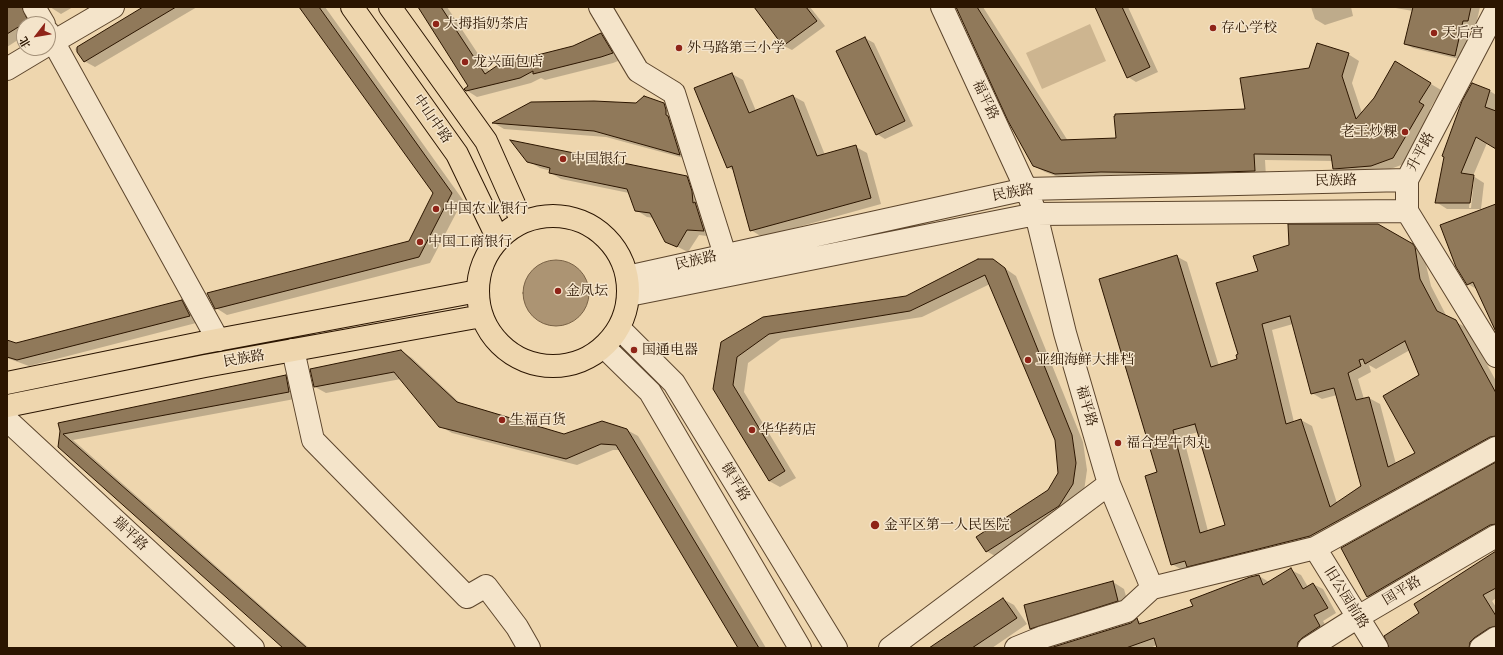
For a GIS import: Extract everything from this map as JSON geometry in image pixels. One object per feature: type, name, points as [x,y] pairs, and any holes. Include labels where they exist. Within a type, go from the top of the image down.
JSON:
[{"type":"main road","name":"中山中路","points":[[352,7],[457,154],[498,239]]},
{"type":"main road","points":[[390,7],[486,141],[522,222]]},
{"type":"main road","points":[[543,216],[566,216],[588,224],[606,237],[619,255],[628,286],[626,312],[619,328],[604,347],[583,360],[560,366],[535,364],[512,354],[494,337],[482,316],[478,291],[480,272],[487,255],[498,239],[522,222],[543,216]]},
{"type":"main road","name":"民族路","points":[[7,383],[218,340],[478,291]]},
{"type":"main road","name":"民族路","points":[[7,406],[205,366],[482,316]]},
{"type":"street","points":[[56,34],[113,7]]},
{"type":"street","points":[[600,7],[638,71],[674,93],[725,255]]},
{"type":"street","name":"福平路","points":[[942,7],[1026,189],[1036,214],[1065,333],[1109,484],[1152,588]]},
{"type":"street","name":"升平路","points":[[1407,211],[1407,180],[1496,10]]},
{"type":"street","points":[[56,54],[218,340]]},
{"type":"street","points":[[7,69],[24,56]]},
{"type":"street","name":"民族路","points":[[628,286],[725,255],[1026,189],[1407,180]]},
{"type":"street","points":[[1407,211],[1496,356]]},
{"type":"street","name":"民族路","points":[[628,286],[1036,214],[1407,211]]},
{"type":"street","name":"镇平路","points":[[619,328],[674,383],[836,648]]},
{"type":"street","name":"镇平路","points":[[604,347],[650,392],[800,648]]},
{"type":"street","points":[[293,350],[313,440],[467,597],[486,586],[517,627],[529,648]]},
{"type":"street","name":"瑞平路","points":[[7,420],[253,648]]},
{"type":"street","points":[[1016,648],[1043,637],[1127,611],[1152,588],[1315,548],[1496,448]]},
{"type":"street","points":[[890,648],[1109,484]]},
{"type":"street","name":"国平路","points":[[1309,648],[1358,617],[1496,536]]},
{"type":"street","name":"旧公园前路","points":[[1315,548],[1377,648]]},
{"type":"street","points":[[1481,648],[1496,638]]},
{"type":"shaded area","points":[[1090,24],[1106,61],[1042,89],[1026,53]]},
{"type":"shaded area","points":[[556,260],[568,263],[579,270],[586,281],[589,293],[586,305],[579,316],[568,323],[556,326],[544,323],[533,316],[526,305],[523,293],[526,281],[533,270],[544,263]]},
{"type":"building","points":[[7,7],[22,7],[26,16],[16,16],[16,28],[7,34]]},
{"type":"building","points":[[143,7],[176,7],[84,62],[77,52],[77,47]]},
{"type":"building","points":[[299,7],[319,7],[452,193],[419,257],[215,309],[207,293],[409,241],[433,193]]},
{"type":"building","points":[[418,7],[441,7],[485,74],[498,65],[573,46],[601,33],[613,53],[533,74],[533,71],[520,78],[466,91],[464,89],[468,86]]},
{"type":"building","points":[[754,7],[806,7],[817,21],[783,46]]},
{"type":"building","points":[[956,7],[977,7],[1061,140],[1116,138],[1115,114],[1245,109],[1240,78],[1309,68],[1317,43],[1349,53],[1342,76],[1356,119],[1374,98],[1395,61],[1431,83],[1419,102],[1424,105],[1393,158],[1371,166],[1333,169],[1331,155],[1254,154],[1255,171],[1192,173],[1101,172],[1055,174],[1033,166],[1008,121]]},
{"type":"building","points":[[1095,7],[1122,7],[1150,67],[1127,78]]},
{"type":"building","name":"天后宫","points":[[1413,7],[1471,7],[1468,21],[1463,21],[1455,56],[1404,44]]},
{"type":"building","points":[[865,37],[905,121],[876,135],[836,51]]},
{"type":"building","points":[[732,73],[749,113],[793,95],[817,156],[856,145],[871,198],[750,231],[732,166],[727,168],[694,88]]},
{"type":"building","points":[[1472,83],[1490,90],[1485,107],[1496,111],[1496,149],[1476,137],[1461,173],[1474,175],[1470,203],[1435,203],[1444,157],[1442,156],[1462,101]]},
{"type":"building","points":[[644,96],[664,103],[666,115],[668,116],[680,155],[594,131],[492,123],[531,102],[594,101],[636,103]]},
{"type":"building","points":[[510,140],[687,176],[692,191],[693,203],[695,202],[704,231],[687,230],[677,247],[665,242],[650,213],[635,211],[627,189],[549,173],[550,168],[527,162]]},
{"type":"building","points":[[1496,204],[1496,332],[1473,282],[1467,285],[1456,267],[1440,225]]},
{"type":"building","points":[[1288,224],[1378,224],[1413,244],[1415,247],[1420,279],[1437,311],[1456,320],[1496,393],[1496,436],[1490,437],[1310,536],[1187,567],[1185,561],[1171,565],[1145,476],[1157,472],[1099,279],[1177,255],[1211,367],[1237,359],[1236,355],[1238,354],[1216,283],[1258,271],[1253,256],[1289,245]],"holes":[[[1290,316],[1311,394],[1334,388],[1361,486],[1330,507],[1301,419],[1286,424],[1262,324]],[[1405,341],[1419,375],[1383,396],[1415,453],[1388,467],[1369,397],[1356,400],[1348,373],[1361,366],[1359,360],[1363,359],[1365,364]],[[1195,424],[1225,525],[1200,533],[1173,430]]]},
{"type":"building","points":[[978,259],[993,259],[1005,268],[1072,435],[1076,463],[1073,484],[1059,506],[986,552],[976,537],[1048,490],[1058,473],[1055,440],[985,275],[910,311],[769,334],[737,357],[733,385],[785,471],[769,481],[713,389],[721,342],[763,317],[906,296]]},
{"type":"building","points":[[182,300],[190,316],[17,360],[7,357],[7,340],[16,343]]},
{"type":"building","points":[[401,350],[457,402],[564,434],[602,421],[627,429],[759,648],[738,648],[616,445],[601,444],[566,459],[439,427],[394,372],[314,387],[310,369]]},
{"type":"building","points":[[286,375],[289,392],[63,434],[307,648],[283,648],[58,447],[60,431],[58,423]]},
{"type":"building","points":[[1496,462],[1496,524],[1490,525],[1367,597],[1341,548]]},
{"type":"building","points":[[1496,551],[1496,588],[1483,595],[1496,616],[1496,626],[1489,628],[1474,638],[1470,642],[1469,648],[1389,648],[1384,636],[1419,613],[1414,604]]},
{"type":"building","points":[[1291,568],[1303,589],[1313,583],[1328,608],[1314,615],[1320,626],[1302,638],[1298,642],[1297,648],[1157,648],[1154,638],[1126,648],[1050,648],[1131,623],[1137,618],[1139,624],[1193,606],[1190,600],[1250,577],[1259,575],[1263,585]]},
{"type":"building","points":[[1113,581],[1118,601],[1030,629],[1024,605]]},
{"type":"building","points":[[1003,598],[1017,618],[972,648],[929,648]]},
{"type":"place","name":"大拇指奶茶店","points":[[436,24]]},
{"type":"place","name":"存心学校","points":[[1213,28]]},
{"type":"place","name":"天后宫","points":[[1434,33]]},
{"type":"place","name":"外马路第三小学","points":[[679,48]]},
{"type":"place","name":"龙兴面包店","points":[[465,62]]},
{"type":"place","name":"老王炒粿","points":[[1405,132]]},
{"type":"place","name":"中国银行","points":[[563,159]]},
{"type":"place","name":"中国农业银行","points":[[436,209]]},
{"type":"place","name":"中国工商银行","points":[[420,242]]},
{"type":"place","name":"金凤坛","points":[[558,291]]},
{"type":"place","name":"国通电器","points":[[634,350]]},
{"type":"place","name":"亚细海鲜大排档","points":[[1028,360]]},
{"type":"place","name":"生福百货","points":[[502,420]]},
{"type":"place","name":"华华药店","points":[[752,430]]},
{"type":"place","name":"福合埕牛肉丸","points":[[1118,443]]},
{"type":"place","name":"金平区第一人民医院","points":[[875,525]]}]
